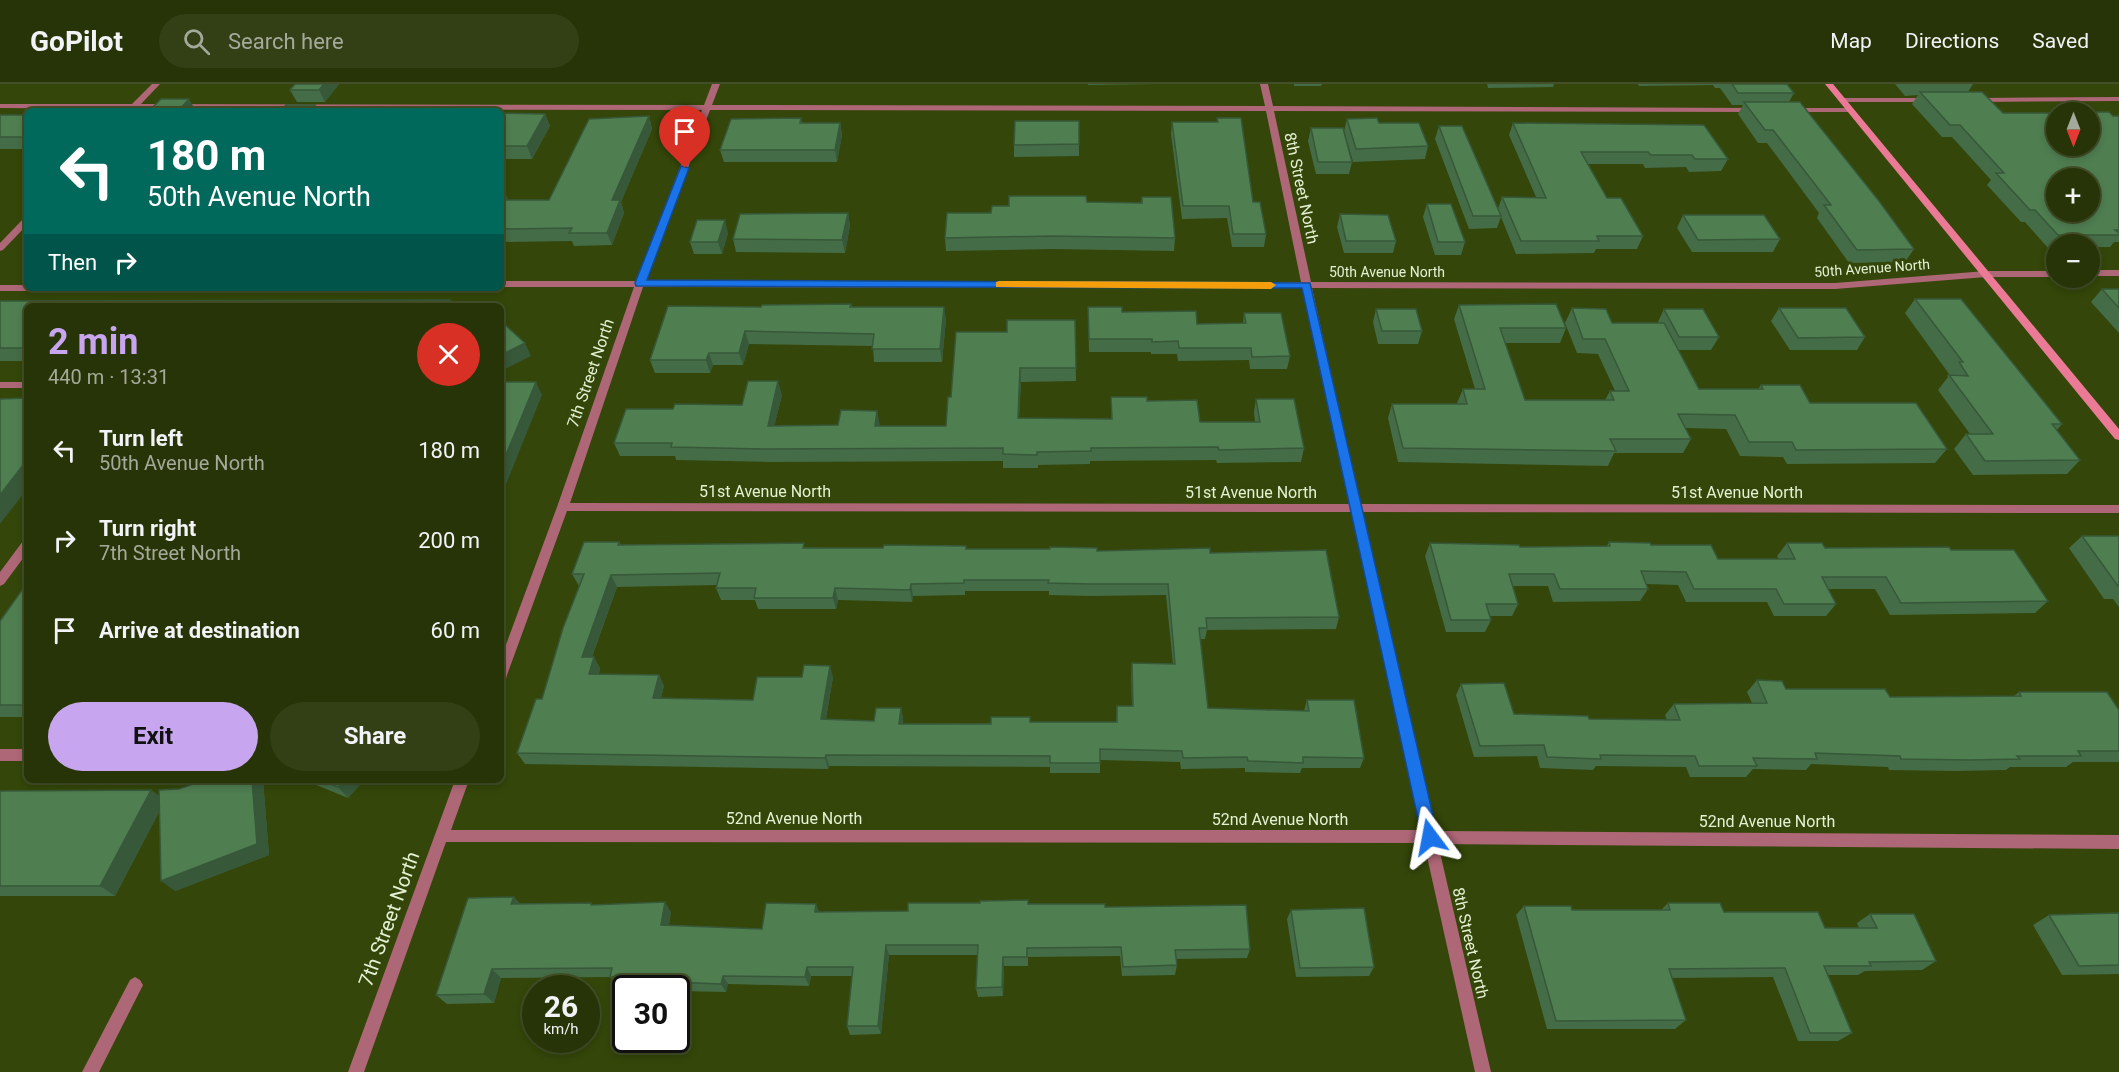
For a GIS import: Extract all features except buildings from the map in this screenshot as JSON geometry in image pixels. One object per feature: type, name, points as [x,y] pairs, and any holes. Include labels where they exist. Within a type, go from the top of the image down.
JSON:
[{"type":"main road","points":[[1829,84],[2119,436]]},
{"type":"street","points":[[134,108],[156,84]]},
{"type":"street","name":"7th Street North","points":[[504,667],[563,507],[640,283],[716,84]]},
{"type":"street","name":"8th Street North","points":[[1264,84],[1483,1072]]},
{"type":"street","points":[[1960,100],[2119,99]]},
{"type":"street","points":[[1842,100],[1936,100]]},
{"type":"street","points":[[0,106],[89,108]]},
{"type":"street","points":[[504,108],[1771,110]]},
{"type":"street","points":[[1783,110],[1850,110]]},
{"type":"street","points":[[0,248],[24,223]]},
{"type":"street","name":"50th Avenue North","points":[[504,284],[1835,286],[1986,274],[2046,273]]},
{"type":"street","points":[[2100,273],[2119,273]]},
{"type":"street","points":[[0,288],[24,288]]},
{"type":"street","points":[[0,385],[24,385]]},
{"type":"street","name":"51st Avenue North","points":[[563,507],[2119,509]]},
{"type":"street","points":[[0,581],[24,548]]},
{"type":"street","points":[[0,755],[24,755]]},
{"type":"street","name":"7th Street North","points":[[356,1072],[461,783]]},
{"type":"street","name":"52nd Avenue North","points":[[442,836],[1430,837],[2119,842]]},
{"type":"street","points":[[90,1072],[135,985]]},
{"type":"slow traffic","points":[[999,284],[1271,285]]},
{"type":"route","points":[[685,168],[640,283],[1307,285],[1430,837]]}]
